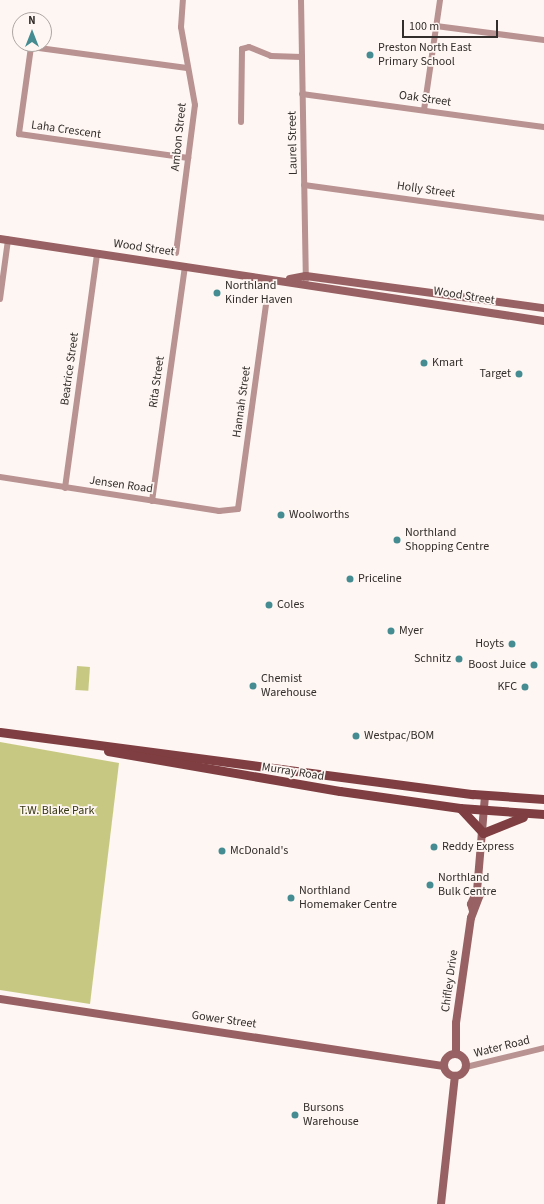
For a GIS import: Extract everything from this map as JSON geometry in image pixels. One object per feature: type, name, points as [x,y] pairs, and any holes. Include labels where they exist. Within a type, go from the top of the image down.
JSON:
[{"type":"main road","name":"Murray Road","points":[[0,732],[222,759],[485,795],[544,799]]},
{"type":"main road","name":"Murray Road","points":[[42,738],[220,773],[460,808],[540,814]]},
{"type":"main road","points":[[220,773],[222,759]]},
{"type":"main road","points":[[460,808],[483,833],[510,820],[540,814]]},
{"type":"street","name":"Ambon Street","points":[[176,253],[195,105],[180,27],[183,0]]},
{"type":"street","name":"Laurel Street","points":[[301,0],[306,285]]},
{"type":"street","points":[[424,110],[440,0]]},
{"type":"street","points":[[436,26],[544,40]]},
{"type":"street","name":"Laha Crescent","points":[[188,68],[31,46],[19,134],[188,158]]},
{"type":"street","points":[[241,122],[242,49],[249,47],[271,56],[302,57]]},
{"type":"street","name":"Oak Street","points":[[302,94],[544,127]]},
{"type":"street","name":"Holly Street","points":[[304,184],[544,218]]},
{"type":"street","points":[[0,300],[4,239]]},
{"type":"street","name":"Wood Street","points":[[4,239],[185,266],[285,279],[306,285],[544,321]]},
{"type":"street","name":"Beatrice Street","points":[[65,488],[97,253]]},
{"type":"street","name":"Rita Street","points":[[152,501],[185,266]]},
{"type":"street","name":"Wood Street","points":[[285,279],[306,276],[544,308]]},
{"type":"street","name":"Hannah Street","points":[[238,509],[267,298]]},
{"type":"street","points":[[516,304],[521,317]]},
{"type":"street","name":"Jensen Road","points":[[0,478],[231,512],[238,509]]},
{"type":"street","name":"Chifley Drive","points":[[456,1054],[456,1023],[473,911],[480,895],[477,891],[485,811],[485,795]]},
{"type":"street","name":"Gower Street","points":[[0,999],[444,1066]]},
{"type":"street","name":"Water Road","points":[[466,1067],[544,1048]]},
{"type":"street","points":[[441,1204],[455,1076],[466,1067],[463,1058],[456,1054],[448,1056],[444,1066],[448,1074],[455,1076]]},
{"type":"green space","points":[[77,666],[90,667],[88,691],[75,690]]},
{"type":"green space","name":"T.W. Blake Park","points":[[0,742],[119,763],[90,1004],[0,990]]},
{"type":"place","name":"Preston North East Primary School","points":[[370,55]]},
{"type":"place","name":"Northland Kinder Haven","points":[[217,293]]},
{"type":"place","name":"Kmart","points":[[424,363]]},
{"type":"place","name":"Target","points":[[519,374]]},
{"type":"place","name":"Woolworths","points":[[281,515]]},
{"type":"place","name":"Northland Shopping Centre","points":[[397,540]]},
{"type":"place","name":"Priceline","points":[[350,579]]},
{"type":"place","name":"Coles","points":[[269,605]]},
{"type":"place","name":"Myer","points":[[391,631]]},
{"type":"place","name":"Hoyts","points":[[512,644]]},
{"type":"place","name":"Schnitz","points":[[459,659]]},
{"type":"place","name":"Boost Juice","points":[[534,665]]},
{"type":"place","name":"Chemist Warehouse","points":[[253,686]]},
{"type":"place","name":"KFC","points":[[525,687]]},
{"type":"place","name":"Westpac/BOM","points":[[356,736]]},
{"type":"place","name":"Reddy Express","points":[[434,847]]},
{"type":"place","name":"McDonald's","points":[[222,851]]},
{"type":"place","name":"Northland Bulk Centre","points":[[430,885]]},
{"type":"place","name":"Northland Homemaker Centre","points":[[291,898]]},
{"type":"place","name":"Bursons Warehouse","points":[[295,1115]]}]
